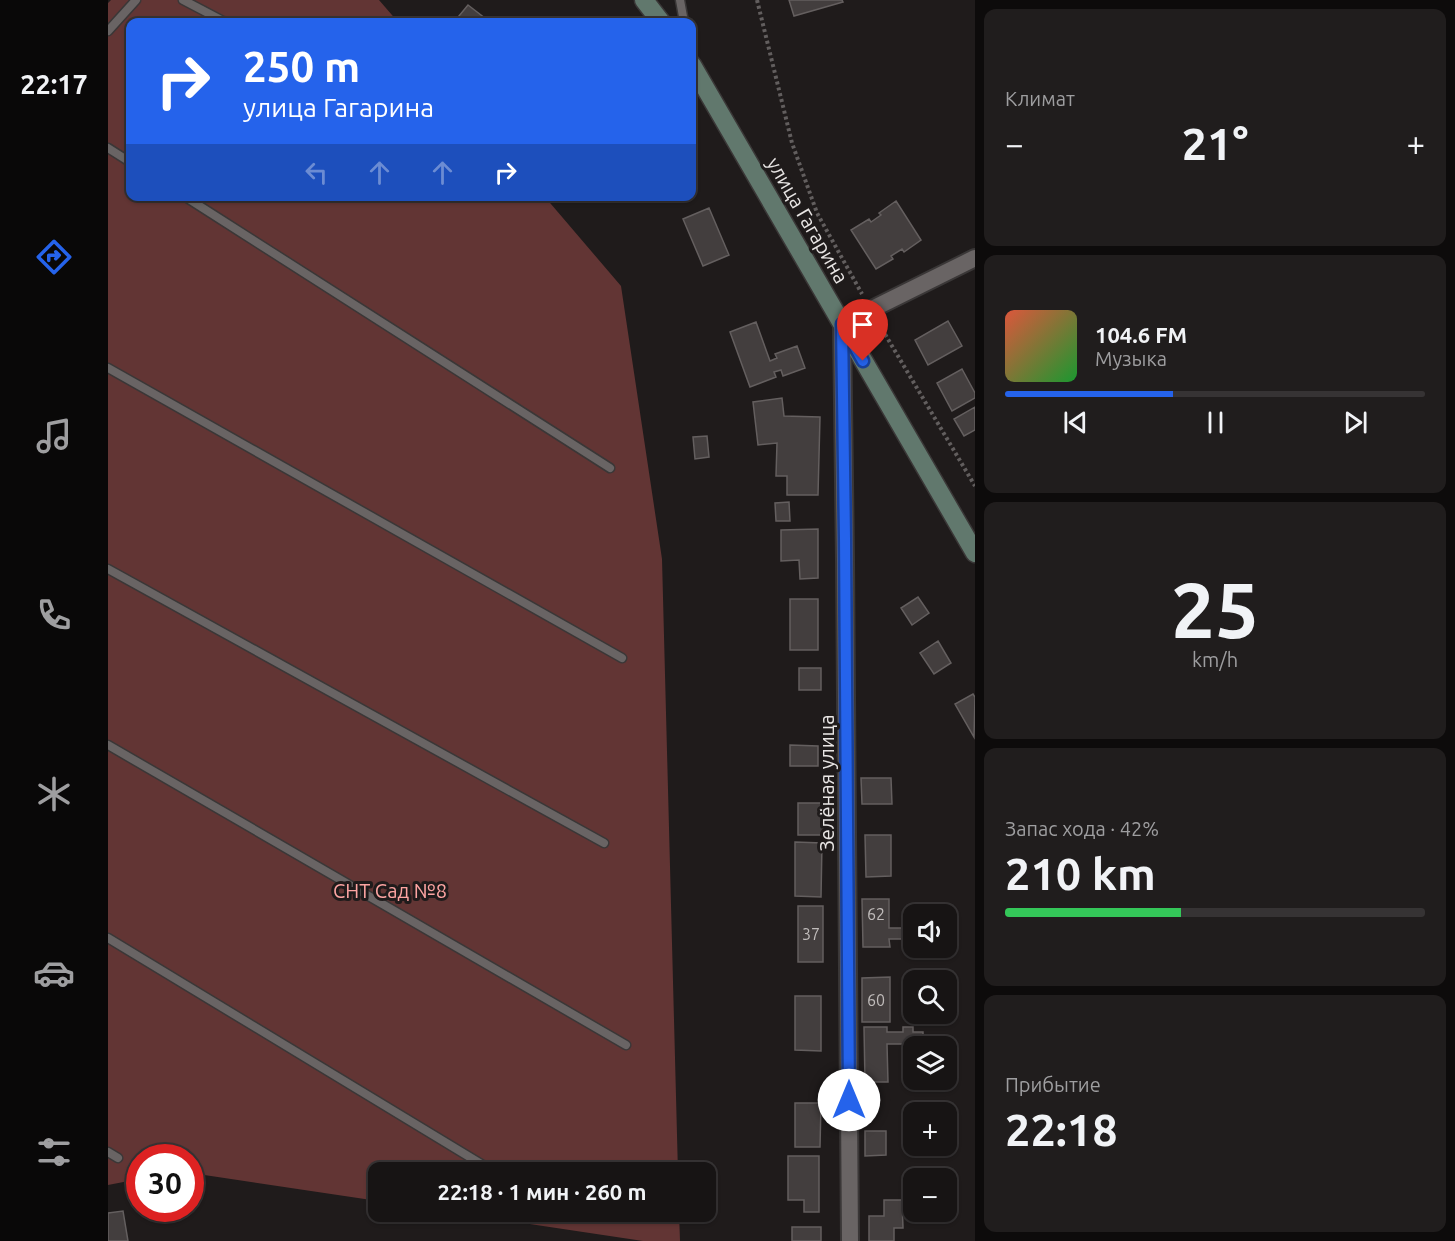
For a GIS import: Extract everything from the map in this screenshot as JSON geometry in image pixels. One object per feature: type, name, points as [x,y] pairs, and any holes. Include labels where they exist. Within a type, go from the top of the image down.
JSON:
[{"type":"main road","points":[[644,0],[658,18]]},
{"type":"main road","name":"улица Гагарина","points":[[696,71],[975,554]]},
{"type":"street","points":[[842,324],[975,258]]},
{"type":"street","name":"Зелёная улица","points":[[842,324],[850,1241]]},
{"type":"lane","points":[[108,31],[136,0]]},
{"type":"lane","points":[[183,0],[217,18]]},
{"type":"lane","points":[[680,0],[683,18]]},
{"type":"lane","points":[[108,148],[126,159]]},
{"type":"lane","points":[[192,201],[610,468]]},
{"type":"lane","points":[[108,368],[622,658]]},
{"type":"lane","points":[[108,569],[603,843]]},
{"type":"lane","points":[[108,745],[626,1045]]},
{"type":"lane","points":[[108,938],[478,1162]]},
{"type":"lane","points":[[108,1152],[118,1158]]},
{"type":"path","points":[[757,0],[792,142],[817,213],[871,310],[975,486]]},
{"type":"green space","name":"СНТ Сад №8","points":[[111,0],[379,0],[395,18],[126,18],[126,201],[548,201],[621,286],[662,559],[678,1162],[368,1162],[368,1200],[204,1175],[204,1144],[126,1144],[126,1182],[108,1185],[108,3]]},
{"type":"green space","points":[[516,1222],[679,1222],[680,1241],[643,1241]]},
{"type":"building","points":[[789,0],[842,0],[843,2],[794,16]]},
{"type":"building","points":[[468,5],[485,18],[457,18]]},
{"type":"building","points":[[896,201],[921,240],[904,252],[902,249],[891,256],[893,259],[876,269],[851,230],[869,219],[871,222]]},
{"type":"building","points":[[709,208],[729,255],[703,266],[683,219]]},
{"type":"building","points":[[948,321],[962,346],[928,365],[915,340]]},
{"type":"building","points":[[756,322],[770,361],[777,358],[775,354],[797,346],[805,368],[783,376],[781,370],[774,372],[776,377],[750,387],[730,332]]},
{"type":"building","points":[[962,369],[975,393],[975,398],[952,411],[937,383]]},
{"type":"building","points":[[782,398],[784,416],[820,417],[818,495],[787,495],[787,476],[776,476],[777,443],[758,445],[753,402]]},
{"type":"building","points":[[975,407],[975,430],[964,436],[954,419]]},
{"type":"building","points":[[707,436],[709,457],[695,459],[693,437]]},
{"type":"building","points":[[789,502],[790,521],[776,521],[775,503]]},
{"type":"building","points":[[818,529],[818,578],[800,579],[799,560],[781,561],[781,530]]},
{"type":"building","points":[[918,597],[929,613],[912,625],[901,608]]},
{"type":"building","points":[[790,599],[818,599],[818,650],[790,650]]},
{"type":"building","points":[[938,641],[951,663],[934,674],[920,653]]},
{"type":"building","points":[[799,668],[821,668],[821,690],[799,690]]},
{"type":"building","points":[[973,694],[975,697],[974,737],[955,704]]},
{"type":"building","points":[[790,745],[818,746],[818,766],[790,766]]},
{"type":"building","points":[[861,778],[891,778],[892,804],[862,804]]},
{"type":"building","points":[[798,803],[823,803],[823,835],[798,835]]},
{"type":"building","points":[[865,835],[891,835],[891,876],[866,877]]},
{"type":"building","points":[[795,842],[822,843],[821,897],[795,896]]},
{"type":"building","points":[[862,899],[889,899],[889,928],[903,928],[903,939],[889,939],[890,947],[863,947]]},
{"type":"building","points":[[798,906],[823,906],[823,962],[798,962]]},
{"type":"building","points":[[890,977],[890,1022],[862,1022],[862,978]]},
{"type":"building","points":[[795,996],[821,996],[821,1051],[795,1050]]},
{"type":"building","points":[[864,1027],[887,1027],[887,1032],[903,1032],[903,1027],[913,1027],[913,1032],[923,1032],[923,1036],[903,1036],[903,1044],[887,1044],[888,1082],[865,1082]]},
{"type":"building","points":[[795,1103],[821,1103],[820,1147],[795,1147]]},
{"type":"building","points":[[865,1131],[886,1131],[886,1155],[865,1156]]},
{"type":"building","points":[[788,1156],[819,1156],[819,1212],[804,1212],[804,1200],[788,1200]]},
{"type":"building","points":[[884,1200],[902,1200],[903,1228],[894,1228],[894,1241],[869,1241],[869,1216],[884,1216]]},
{"type":"building","points":[[123,1211],[128,1241],[108,1241],[108,1213]]},
{"type":"building","points":[[792,1227],[821,1227],[821,1241],[792,1241]]},
{"type":"route","points":[[849,1100],[842,324],[863,361]]}]
